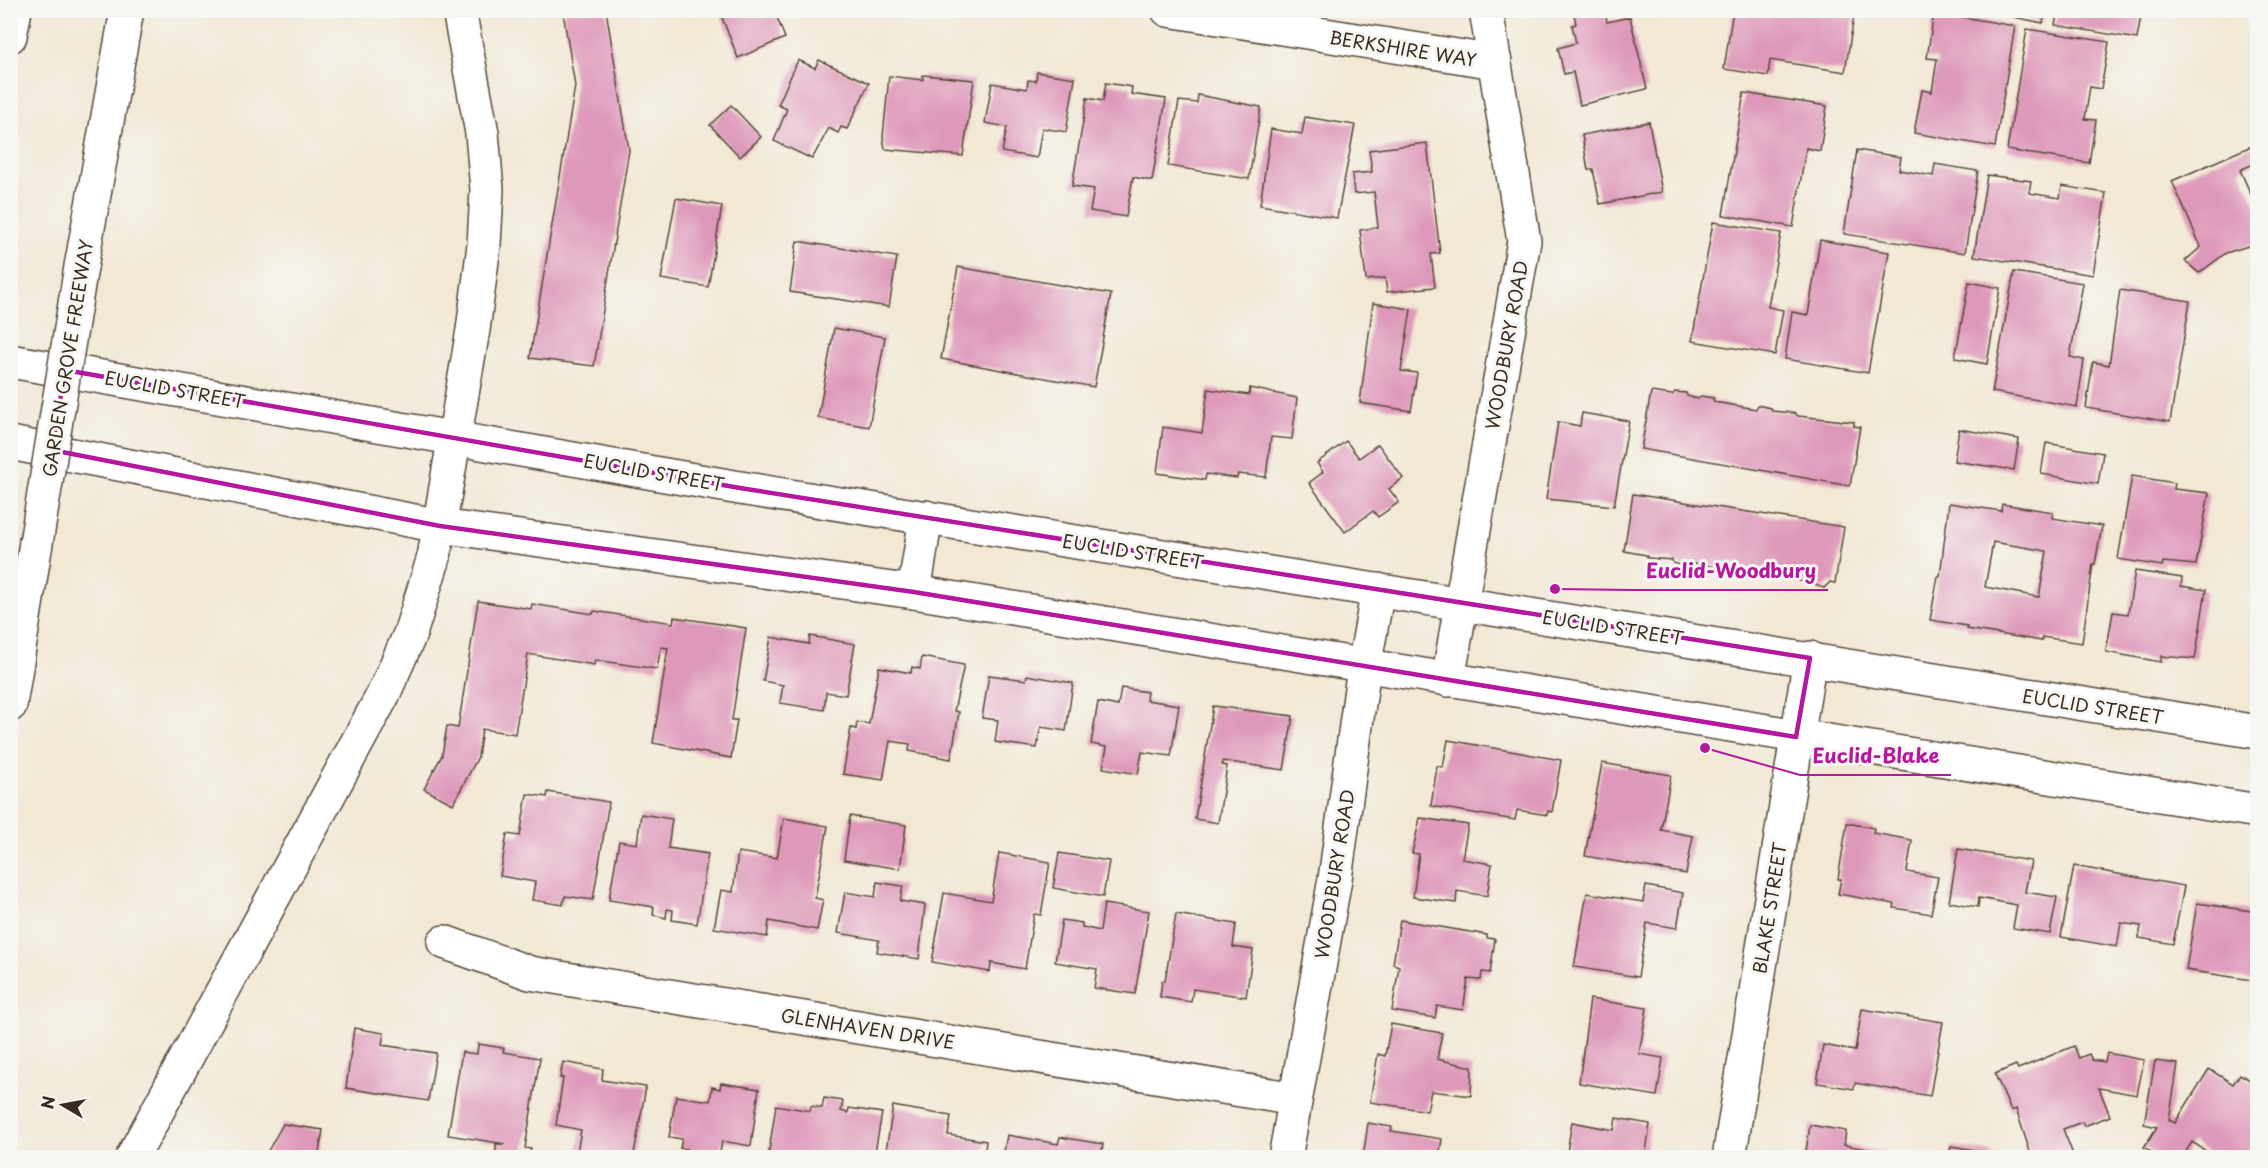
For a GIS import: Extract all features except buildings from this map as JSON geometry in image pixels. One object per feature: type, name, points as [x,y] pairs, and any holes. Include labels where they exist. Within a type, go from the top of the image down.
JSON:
[{"type":"main road","points":[[10,36],[15,10]]},
{"type":"main road","name":"GARDEN GROVE FREEWAY","points":[[10,705],[81,267],[127,10]]},
{"type":"main road","points":[[132,1158],[383,695],[419,608],[440,526],[455,438],[480,283],[487,190],[482,133],[459,10]]},
{"type":"main road","name":"BERKSHIRE WAY","points":[[1168,10],[1495,62]]},
{"type":"main road","name":"WOODBURY ROAD","points":[[1448,680],[1459,603],[1524,241],[1486,10]]},
{"type":"main road","name":"EUCLID STREET","points":[[10,361],[926,517],[2258,732]]},
{"type":"main road","points":[[10,443],[440,526],[914,592],[2258,811]]},
{"type":"main road","points":[[914,592],[926,517]]},
{"type":"main road","name":"WOODBURY ROAD","points":[[1285,1158],[1335,879],[1364,667],[1378,590]]},
{"type":"main road","name":"BLAKE STREET","points":[[1729,1158],[1810,658]]},
{"type":"main road","name":"GLENHAVEN DRIVE","points":[[444,942],[530,973],[1295,1099]]},
{"type":"highlighted area","points":[[65,370],[740,488],[1810,658],[1796,737],[914,592],[440,526],[52,450]]},
{"type":"place","name":"Euclid-Woodbury","points":[[1555,589]]},
{"type":"place","name":"Euclid-Blake","points":[[1705,748]]}]
